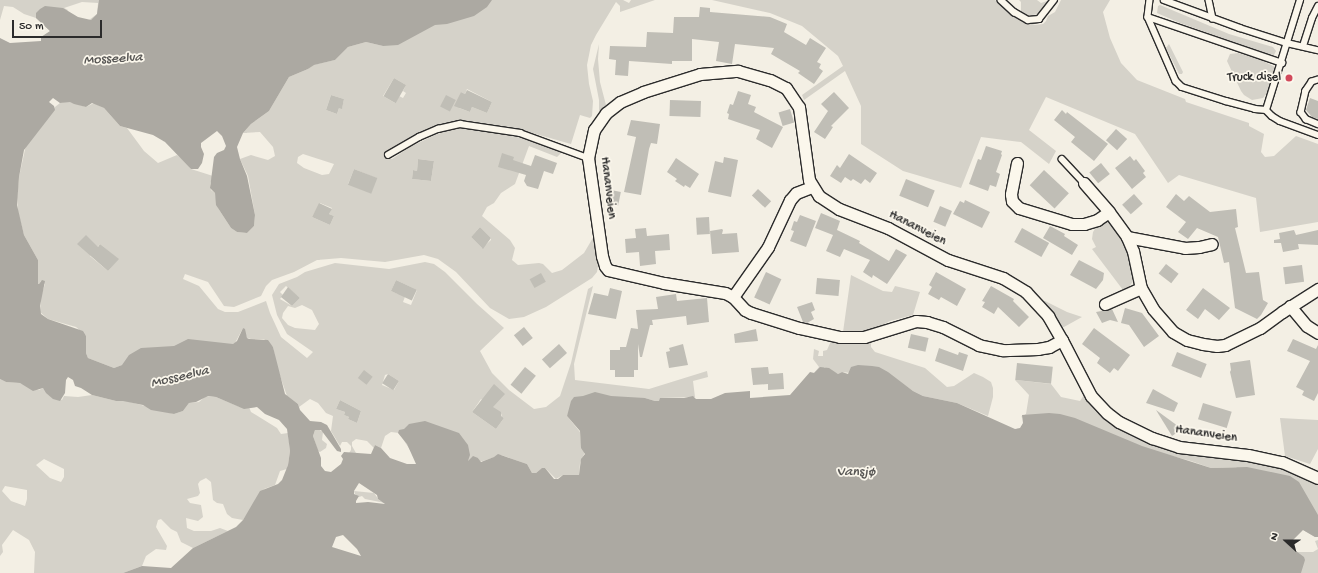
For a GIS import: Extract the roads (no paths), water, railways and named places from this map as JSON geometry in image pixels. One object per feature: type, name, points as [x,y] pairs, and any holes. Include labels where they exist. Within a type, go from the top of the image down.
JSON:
[{"type":"street","name":"Hananveien","points":[[733,296],[725,293],[633,277],[608,270],[602,256],[588,158],[594,130],[606,113],[620,102],[642,92],[700,74],[738,71],[770,80],[786,88],[794,97],[800,114],[806,166],[812,187],[819,196],[839,208],[888,228],[948,260],[988,272],[1026,292],[1048,316],[1091,396],[1118,422],[1141,433],[1179,447],[1248,455],[1282,462],[1318,478]]},
{"type":"street","points":[[1017,163],[1011,194],[1012,202],[1019,208],[1072,224],[1084,224],[1109,212]]},
{"type":"street","points":[[1084,183],[1109,212],[1127,237],[1133,251],[1142,288],[1153,309],[1173,332],[1187,340],[1210,345],[1225,345],[1260,328],[1290,306],[1318,289]]},
{"type":"street","points":[[812,187],[796,193],[790,200],[768,247],[733,296],[745,310],[799,328],[840,337],[864,337],[916,321],[927,322],[944,327],[979,345],[1002,350],[1038,349],[1062,340]]},
{"type":"street","points":[[1127,237],[1185,248],[1212,244]]},
{"type":"street","points":[[1105,304],[1142,288]]},
{"type":"street","points":[[1290,306],[1307,326],[1318,333]]},
{"type":"lane","points":[[1001,0],[1014,12],[1028,20],[1039,19],[1054,0]]},
{"type":"lane","points":[[1150,0],[1148,17],[1176,81],[1182,87],[1226,102],[1266,110],[1280,121],[1318,135]]},
{"type":"lane","points":[[1164,0],[1213,19],[1287,43],[1318,50]]},
{"type":"lane","points":[[1209,0],[1213,19]]},
{"type":"lane","points":[[1266,110],[1282,63],[1300,0]]},
{"type":"lane","points":[[1303,46],[1312,18],[1318,6]]},
{"type":"lane","points":[[1148,17],[1282,63]]},
{"type":"lane","points":[[1318,80],[1312,82],[1306,91],[1301,112],[1302,116],[1306,120],[1318,124]]},
{"type":"lane","points":[[388,155],[419,137],[438,129],[460,124],[520,133],[588,158]]},
{"type":"lane","points":[[1062,159],[1084,183]]},
{"type":"water","name":"Vansjø","points":[[99,0],[492,0],[487,7],[474,16],[447,24],[435,25],[398,45],[383,46],[366,42],[348,47],[335,60],[314,65],[289,77],[269,111],[251,124],[243,133],[237,147],[247,176],[255,215],[254,226],[247,233],[237,232],[231,228],[216,205],[215,193],[210,188],[214,157],[217,153],[224,150],[226,146],[222,136],[217,131],[201,143],[204,154],[202,163],[198,169],[191,169],[165,142],[153,135],[120,126],[104,108],[92,103],[86,107],[70,102],[60,103],[53,98],[49,102],[54,106],[55,110],[24,150],[19,177],[17,205],[24,235],[38,260],[38,284],[42,280],[45,281],[40,306],[41,314],[48,319],[83,331],[86,336],[86,353],[88,358],[114,368],[122,365],[129,355],[141,348],[174,346],[188,339],[233,344],[237,341],[243,328],[245,329],[247,338],[249,339],[268,340],[273,347],[285,394],[298,404],[300,410],[310,421],[321,422],[327,425],[341,449],[341,452],[337,451],[321,430],[315,430],[313,436],[321,458],[321,466],[325,471],[331,472],[341,464],[343,459],[341,456],[344,452],[371,454],[375,445],[381,448],[390,458],[407,464],[416,464],[407,444],[398,433],[399,430],[404,429],[409,424],[425,421],[459,433],[468,445],[470,455],[468,461],[473,456],[478,458],[481,462],[498,454],[527,464],[532,473],[536,473],[542,468],[545,468],[554,479],[558,479],[563,475],[579,475],[581,459],[585,454],[581,448],[580,431],[567,416],[571,401],[574,397],[595,392],[611,396],[645,398],[655,401],[659,401],[660,398],[684,398],[693,396],[696,399],[711,399],[725,393],[750,391],[750,398],[790,395],[810,372],[814,373],[820,367],[829,368],[838,374],[842,372],[848,374],[851,367],[858,365],[879,367],[913,391],[923,396],[957,403],[1015,429],[1020,428],[1023,423],[1022,415],[1049,413],[1060,414],[1075,418],[1142,446],[1211,468],[1247,467],[1290,476],[1299,482],[1318,515],[1318,537],[1315,537],[1303,530],[1290,543],[1292,548],[1304,557],[1305,560],[1301,573],[123,573],[142,566],[171,568],[193,548],[236,527],[243,520],[260,491],[278,484],[282,480],[288,465],[290,451],[287,429],[279,420],[265,414],[257,407],[244,409],[216,397],[208,396],[196,402],[189,403],[183,411],[174,414],[151,410],[143,405],[116,401],[92,395],[75,386],[73,380],[68,377],[66,380],[65,393],[60,401],[53,399],[43,388],[33,391],[20,383],[6,382],[0,379],[0,38],[10,43],[41,41],[41,37],[50,31],[36,18],[36,13],[45,6],[63,8],[78,17],[91,20],[97,14]],"holes":[[[359,483],[377,495],[378,499],[385,504],[368,502],[356,503],[359,496],[354,494],[354,491]],[[343,535],[357,549],[361,556],[332,547],[336,537]]]},
{"type":"place","name":"Truck disel","points":[[1289,78]]},
{"type":"water label","name":"Mosseelva","points":[[113,60]]},
{"type":"water label","name":"Mosseelva","points":[[180,378]]}]
